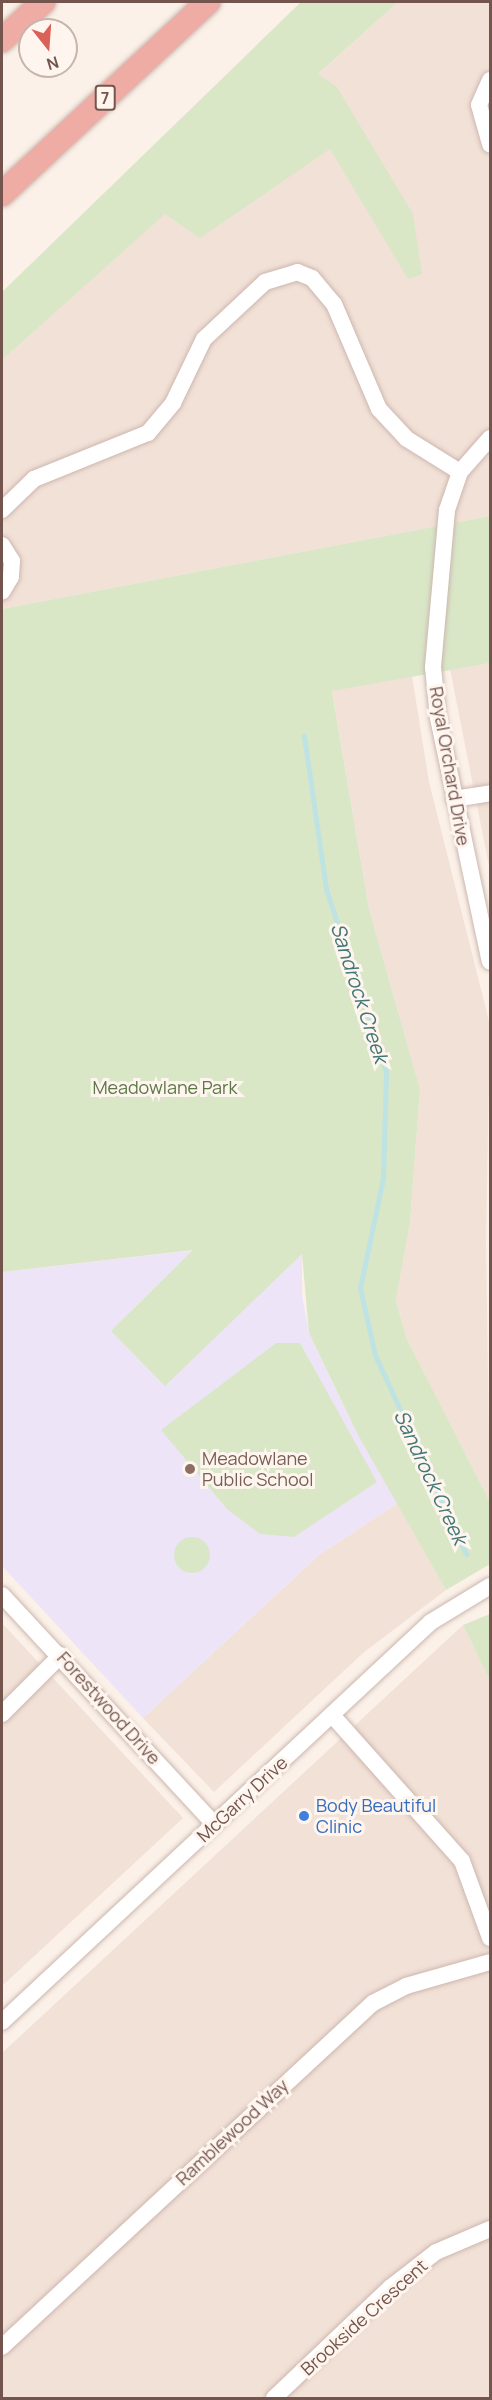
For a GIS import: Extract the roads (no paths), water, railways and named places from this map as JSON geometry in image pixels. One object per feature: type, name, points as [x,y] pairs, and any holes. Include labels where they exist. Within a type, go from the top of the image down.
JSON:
[{"type":"highway","points":[[2,40],[43,2]]},
{"type":"highway","name":"7","points":[[2,194],[208,2]]},
{"type":"street","points":[[490,80],[479,105],[490,144]]},
{"type":"street","points":[[2,510],[34,479],[148,433],[172,403],[204,339],[265,282],[289,273],[312,278],[326,292],[379,409],[407,439],[460,472]]},
{"type":"street","name":"Royal Orchard Drive","points":[[490,438],[460,472],[441,549],[433,666],[454,799],[490,962]]},
{"type":"street","points":[[2,544],[12,561],[11,577],[2,592]]},
{"type":"street","points":[[454,799],[490,793]]},
{"type":"street","name":"McGarry Drive","points":[[2,2022],[431,1622],[490,1586]]},
{"type":"street","name":"Forestwood Drive","points":[[2,1595],[61,1655],[214,1824]]},
{"type":"street","points":[[2,1714],[61,1655]]},
{"type":"street","points":[[332,1715],[462,1861],[490,1938]]},
{"type":"street","name":"Ramblewood Way","points":[[2,2347],[373,2003],[406,1986],[490,1962]]},
{"type":"street","name":"Brookside Crescent","points":[[274,2398],[391,2287],[436,2252],[490,2229]]},
{"type":"waterway","name":"Sandrock Creek","points":[[304,736],[326,889],[386,1072],[383,1178],[360,1288],[375,1355],[466,1554]]},
{"type":"place","name":"Meadowlane Public School","points":[[190,1469]]},
{"type":"place","name":"Body Beautiful Clinic","points":[[304,1816]]},
{"type":"park label","name":"Meadowlane Park","points":[[165,1087]]}]
